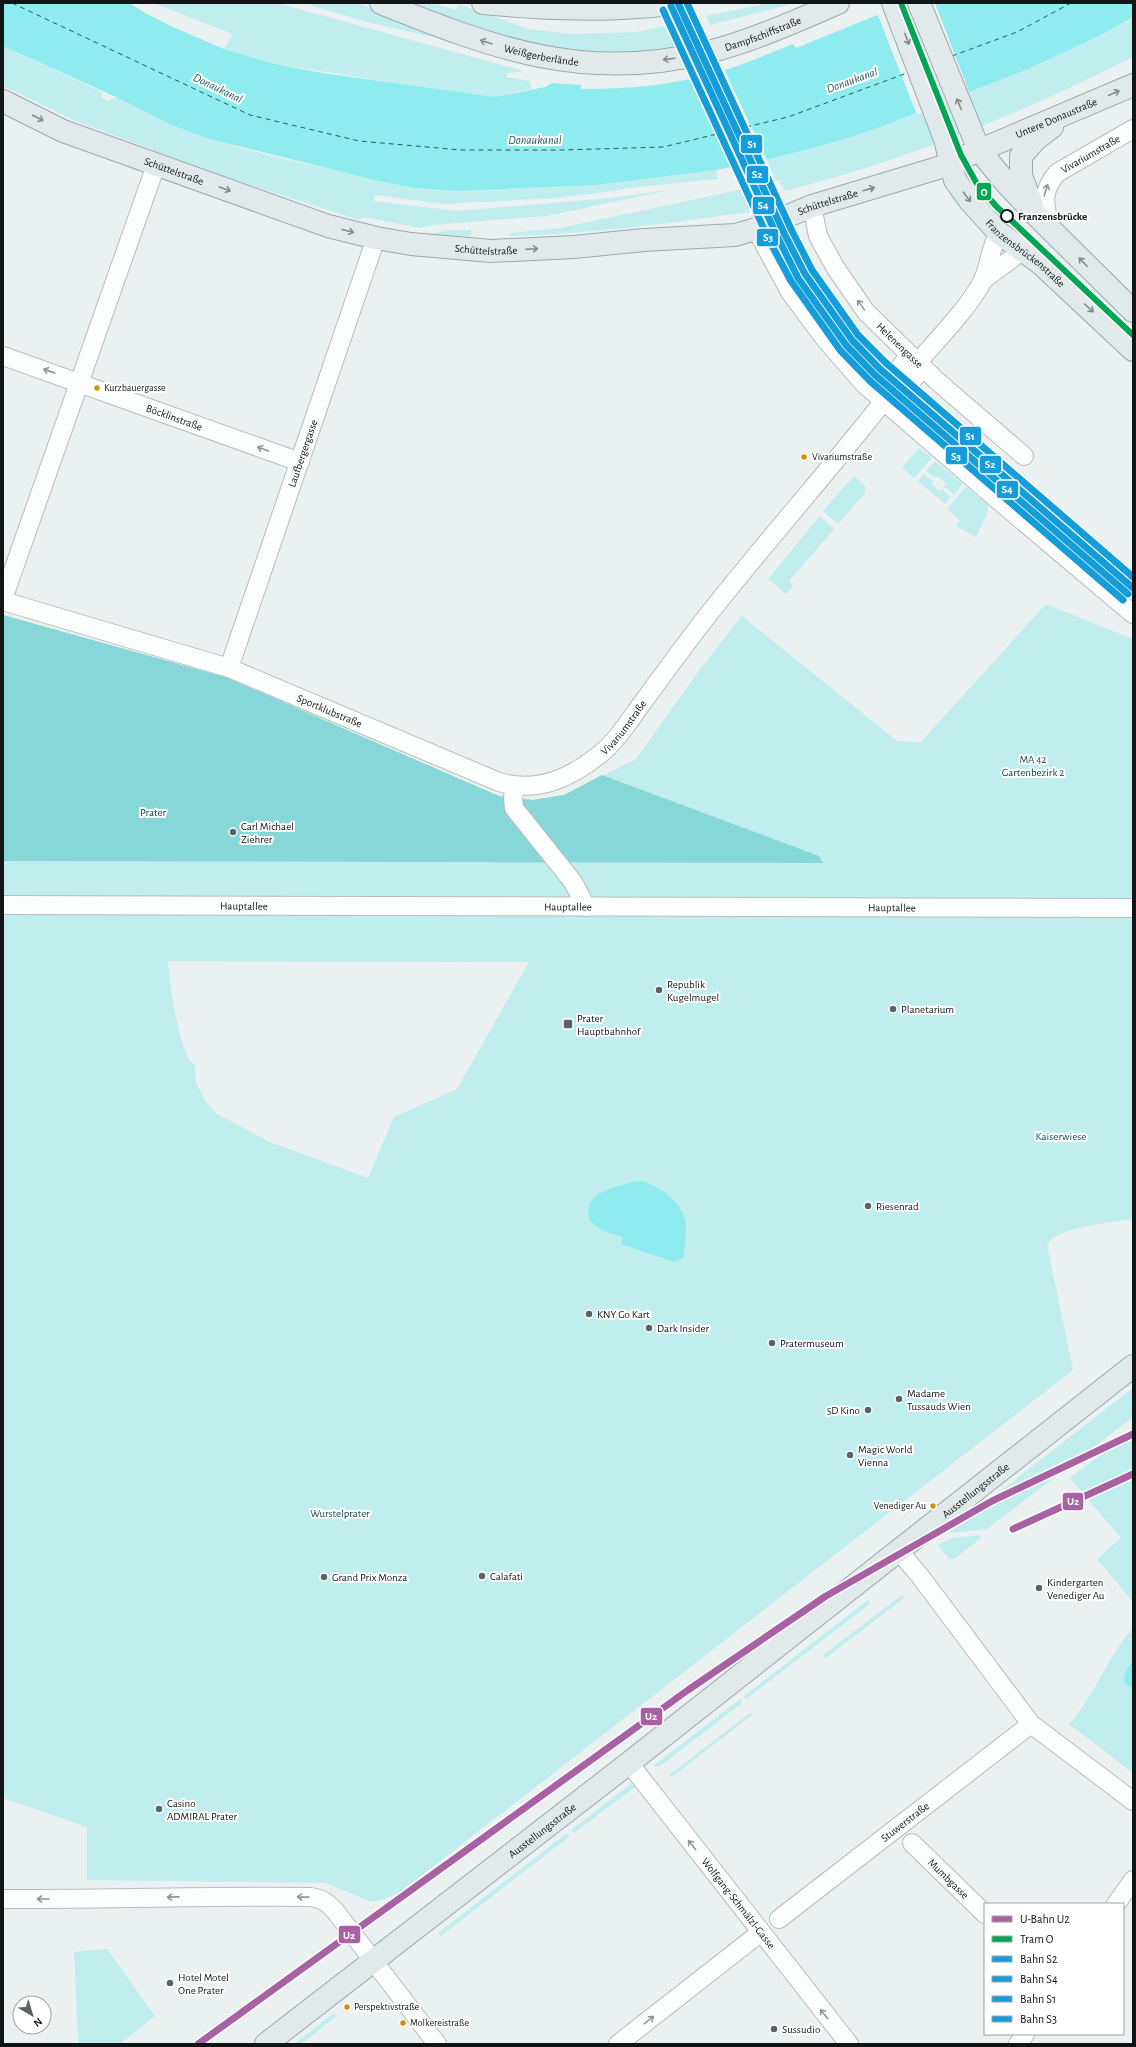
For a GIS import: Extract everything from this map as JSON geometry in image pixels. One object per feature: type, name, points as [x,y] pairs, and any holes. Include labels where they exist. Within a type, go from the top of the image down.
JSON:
[{"type":"main road","name":"Weißgerberlände","points":[[382,3],[514,51],[549,59],[587,63],[617,64],[676,58],[708,52]]},
{"type":"main road","points":[[483,3],[572,10],[622,9],[677,3]]},
{"type":"main road","name":"Dampfschiffstraße","points":[[708,52],[838,3]]},
{"type":"main road","name":"Franzensbrückenstraße","points":[[893,3],[945,139],[959,186],[970,201],[999,233],[1040,263],[1133,350]]},
{"type":"main road","points":[[919,3],[979,150],[1007,184],[1105,285],[1133,311]]},
{"type":"main road","name":"Untere Donaustraße","points":[[979,150],[1069,114],[1133,85]]},
{"type":"main road","name":"Schüttelstraße","points":[[3,101],[63,131],[328,226],[376,238],[411,244],[491,251],[574,247],[644,240],[735,235],[756,229],[812,206],[951,163],[979,150]]},
{"type":"main road","points":[[1043,221],[1021,176],[1021,156],[1035,140],[1069,114]]},
{"type":"main road","name":"Ausstellungsstraße","points":[[902,1555],[1133,1366]]},
{"type":"main road","name":"Ausstellungsstraße","points":[[266,2044],[629,1763],[817,1615],[902,1555],[1133,1382]]},
{"type":"street","name":"Vivariumstraße","points":[[1043,221],[1044,198],[1048,183],[1057,173],[1133,129]]},
{"type":"street","points":[[3,600],[156,165]]},
{"type":"street","name":"Helenengasse","points":[[812,206],[818,236],[835,267],[866,312],[918,362],[1024,456]]},
{"type":"street","points":[[756,229],[794,298],[825,339],[864,384],[883,402],[1133,614]]},
{"type":"street","points":[[983,280],[993,242],[999,233]]},
{"type":"street","name":"Laufbergergasse","points":[[229,668],[376,238]]},
{"type":"street","points":[[918,362],[965,306],[983,280],[1022,251]]},
{"type":"street","points":[[1105,285],[1130,294],[1133,293]]},
{"type":"street","name":"Böcklinstraße","points":[[3,356],[80,382],[300,462]]},
{"type":"street","name":"Vivariumstraße","points":[[515,787],[544,785],[568,774],[598,756],[613,744],[679,653],[748,563],[883,402],[882,389],[905,362],[918,362]]},
{"type":"street","name":"Sportklubstraße","points":[[3,600],[229,668],[499,782],[515,787]]},
{"type":"street","points":[[515,787],[514,808],[569,877],[586,906]]},
{"type":"street","name":"Hauptallee","points":[[3,905],[1133,908]]},
{"type":"street","points":[[902,1555],[1031,1724],[1133,1801]]},
{"type":"street","name":"Stuwerstraße","points":[[779,1919],[1031,1724]]},
{"type":"street","name":"Wolfgang-Schmälzl-Gasse","points":[[629,1763],[760,1934],[849,2044]]},
{"type":"street","name":"Mumbgasse","points":[[912,1843],[984,1913]]},
{"type":"street","points":[[1117,1903],[1133,1880]]},
{"type":"street","points":[[3,1899],[207,1896],[311,1897],[322,1899],[329,1903],[437,2044]]},
{"type":"street","points":[[618,2044],[760,1934]]},
{"type":"street","points":[[1018,2044],[1024,2035]]},
{"type":"green space","points":[[153,3],[277,3],[524,71],[507,73],[507,77],[530,81],[531,89],[495,97],[438,90],[271,63],[224,49],[233,34]]},
{"type":"green space","points":[[314,3],[358,3],[435,35],[433,37],[367,22],[310,5]]},
{"type":"green space","points":[[404,3],[430,3],[457,10],[458,4],[528,29],[570,34],[637,32],[673,24],[682,40],[691,50],[611,57],[527,44]]},
{"type":"green space","points":[[769,3],[787,3],[788,5],[710,25],[706,16]]},
{"type":"green space","points":[[1133,17],[1133,57],[1049,97],[962,134],[874,165],[785,191],[779,180],[776,181],[767,160],[842,140],[912,115],[1028,69],[1101,35]]},
{"type":"green space","points":[[3,46],[102,92],[102,98],[108,101],[116,97],[169,124],[209,139],[271,156],[415,188],[458,191],[597,185],[716,170],[718,179],[637,187],[554,198],[444,204],[375,195],[373,201],[458,211],[610,198],[670,190],[546,216],[433,225],[420,228],[363,217],[359,220],[216,174],[74,120],[3,86]]},
{"type":"green space","points":[[753,187],[759,196],[757,197],[763,210],[605,230],[510,236],[510,233],[560,228]]},
{"type":"green space","points":[[448,230],[471,230],[471,235],[465,239],[426,236]]},
{"type":"green space","points":[[919,448],[932,458],[914,478],[902,467]]},
{"type":"green space","points":[[935,461],[963,484],[954,495],[944,486],[946,483],[938,476],[935,478],[926,471]]},
{"type":"green space","points":[[924,474],[933,481],[931,484],[940,491],[942,489],[951,497],[945,504],[918,481]]},
{"type":"green space","points":[[854,476],[865,486],[865,493],[838,524],[823,511]]},
{"type":"green space","points":[[966,487],[988,505],[988,512],[976,537],[956,526],[960,521],[947,509]]},
{"type":"green space","points":[[820,516],[834,529],[789,581],[793,586],[786,594],[768,579]]},
{"type":"green space","name":"Wurstelprater","points":[[1046,604],[1133,639],[1133,1219],[1086,1226],[1061,1234],[1052,1239],[1047,1245],[1073,1370],[399,1893],[371,1902],[326,1883],[87,1880],[87,1827],[3,1798],[3,615],[225,677],[499,796],[533,800],[564,795],[636,759],[701,668],[742,616],[897,741],[921,742]],"holes":[[[168,961],[529,962],[457,1089],[394,1117],[368,1178],[270,1142],[217,1114],[206,1102],[196,1083],[195,1065],[190,1060],[180,1035],[176,1018]]]},
{"type":"green space","name":"Prater","points":[[3,615],[225,677],[499,796],[533,800],[564,795],[602,775],[819,856],[823,863],[3,861]]},
{"type":"green space","points":[[1133,1388],[1133,1417],[987,1529],[951,1533],[949,1531]]},
{"type":"green space","points":[[1133,1430],[1133,1602],[1097,1559],[1121,1538],[1070,1478]]},
{"type":"green space","points":[[980,1535],[981,1538],[954,1559],[949,1559],[938,1545],[952,1538]]},
{"type":"green space","points":[[902,1595],[904,1598],[826,1658],[823,1655]]},
{"type":"green space","points":[[868,1600],[871,1603],[746,1699],[744,1696]]},
{"type":"green space","points":[[1133,1628],[1133,1773],[1069,1724],[1087,1701],[1116,1651]]},
{"type":"green space","points":[[740,1699],[742,1703],[659,1767],[653,1766]]},
{"type":"green space","points":[[750,1713],[752,1715],[672,1777],[669,1775]]},
{"type":"green space","points":[[632,1783],[635,1787],[574,1833],[571,1830]]},
{"type":"green space","points":[[567,1833],[570,1836],[441,1936],[438,1933]]},
{"type":"green space","points":[[107,1949],[155,2016],[120,2044],[78,2044],[74,1952]]},
{"type":"green space","points":[[334,2013],[337,2016],[301,2044],[294,2044]]},
{"type":"water","name":"Donaukanal","points":[[3,3],[129,3],[173,27],[224,49],[271,63],[322,73],[495,97],[545,87],[552,83],[581,85],[581,89],[599,89],[671,83],[707,75],[751,61],[793,44],[796,48],[907,3],[1133,3],[1133,17],[1101,35],[1028,69],[883,126],[842,140],[767,160],[716,170],[597,185],[458,191],[415,188],[379,181],[209,139],[169,124],[116,97],[3,46]]},
{"type":"water","points":[[642,1181],[657,1187],[671,1198],[677,1204],[685,1218],[686,1238],[683,1258],[674,1262],[621,1244],[623,1237],[600,1229],[590,1219],[588,1209],[592,1200],[596,1196],[616,1187],[632,1182]]},
{"type":"water","points":[[1133,1660],[1133,1686],[1130,1687],[1124,1682],[1124,1679]]},
{"type":"pier","points":[[901,3],[935,3],[970,94],[917,115],[877,13]]},
{"type":"pier","points":[[724,69],[767,162],[747,167],[703,74]]},
{"type":"ferry route","points":[[12,3],[250,115],[359,141],[461,150],[563,150],[663,147],[788,117],[907,73]]},
{"type":"ferry route","points":[[952,56],[1017,32],[1071,3]]},
{"type":"metro line","name":"U2","points":[[198,2044],[688,1690],[826,1596],[992,1501],[1133,1434]]},
{"type":"metro line","name":"U2","points":[[1013,1529],[1133,1474]]},
{"type":"tram line","name":"O","points":[[901,3],[961,155],[977,184],[996,206],[1133,335]]},
{"type":"rail line","name":"S2","points":[[678,3],[785,235],[805,274],[852,340],[880,369],[1133,588]]},
{"type":"rail line","name":"S1","points":[[687,3],[792,231],[812,270],[858,335],[886,363],[1133,577]]},
{"type":"rail line","name":"S4","points":[[671,6],[798,278],[846,345],[875,375],[1128,594]]},
{"type":"rail line","name":"S3","points":[[663,10],[770,242],[791,281],[840,350],[870,381],[1123,600]]},
{"type":"place","name":"Franzensbrücke","points":[[1007,216]]},
{"type":"place","name":"Kurzbauergasse","points":[[97,388]]},
{"type":"place","name":"Vivariumstraße","points":[[804,457]]},
{"type":"place","name":"Carl Michael Ziehrer","points":[[233,832]]},
{"type":"place","name":"Republik Kugelmugel","points":[[659,990]]},
{"type":"place","name":"Planetarium","points":[[893,1009]]},
{"type":"place","name":"Prater Hauptbahnhof","points":[[568,1024]]},
{"type":"place","name":"Riesenrad","points":[[868,1206]]},
{"type":"place","name":"KNY Go Kart","points":[[589,1314]]},
{"type":"place","name":"Dark Insider","points":[[649,1328]]},
{"type":"place","name":"Pratermuseum","points":[[772,1343]]},
{"type":"place","name":"Madame Tussauds Wien","points":[[899,1399]]},
{"type":"place","name":"5D Kino","points":[[868,1410]]},
{"type":"place","name":"Magic World Vienna","points":[[850,1455]]},
{"type":"place","name":"Venediger Au","points":[[933,1506]]},
{"type":"place","name":"Calafati","points":[[482,1576]]},
{"type":"place","name":"Grand Prix Monza","points":[[324,1577]]},
{"type":"place","name":"Kindergarten Venediger Au","points":[[1039,1588]]},
{"type":"place","name":"Casino ADMIRAL Prater","points":[[159,1809]]},
{"type":"place","name":"Hotel Motel One Prater","points":[[170,1983]]},
{"type":"place","name":"Perspektivstraße","points":[[347,2007]]},
{"type":"place","name":"Molkereistraße","points":[[403,2023]]},
{"type":"place","name":"Sussudio","points":[[774,2029]]},
{"type":"park label","name":"MA 42 Gartenbezirk 2","points":[[1033,765]]},
{"type":"park label","name":"Kaiserwiese","points":[[1061,1136]]}]
